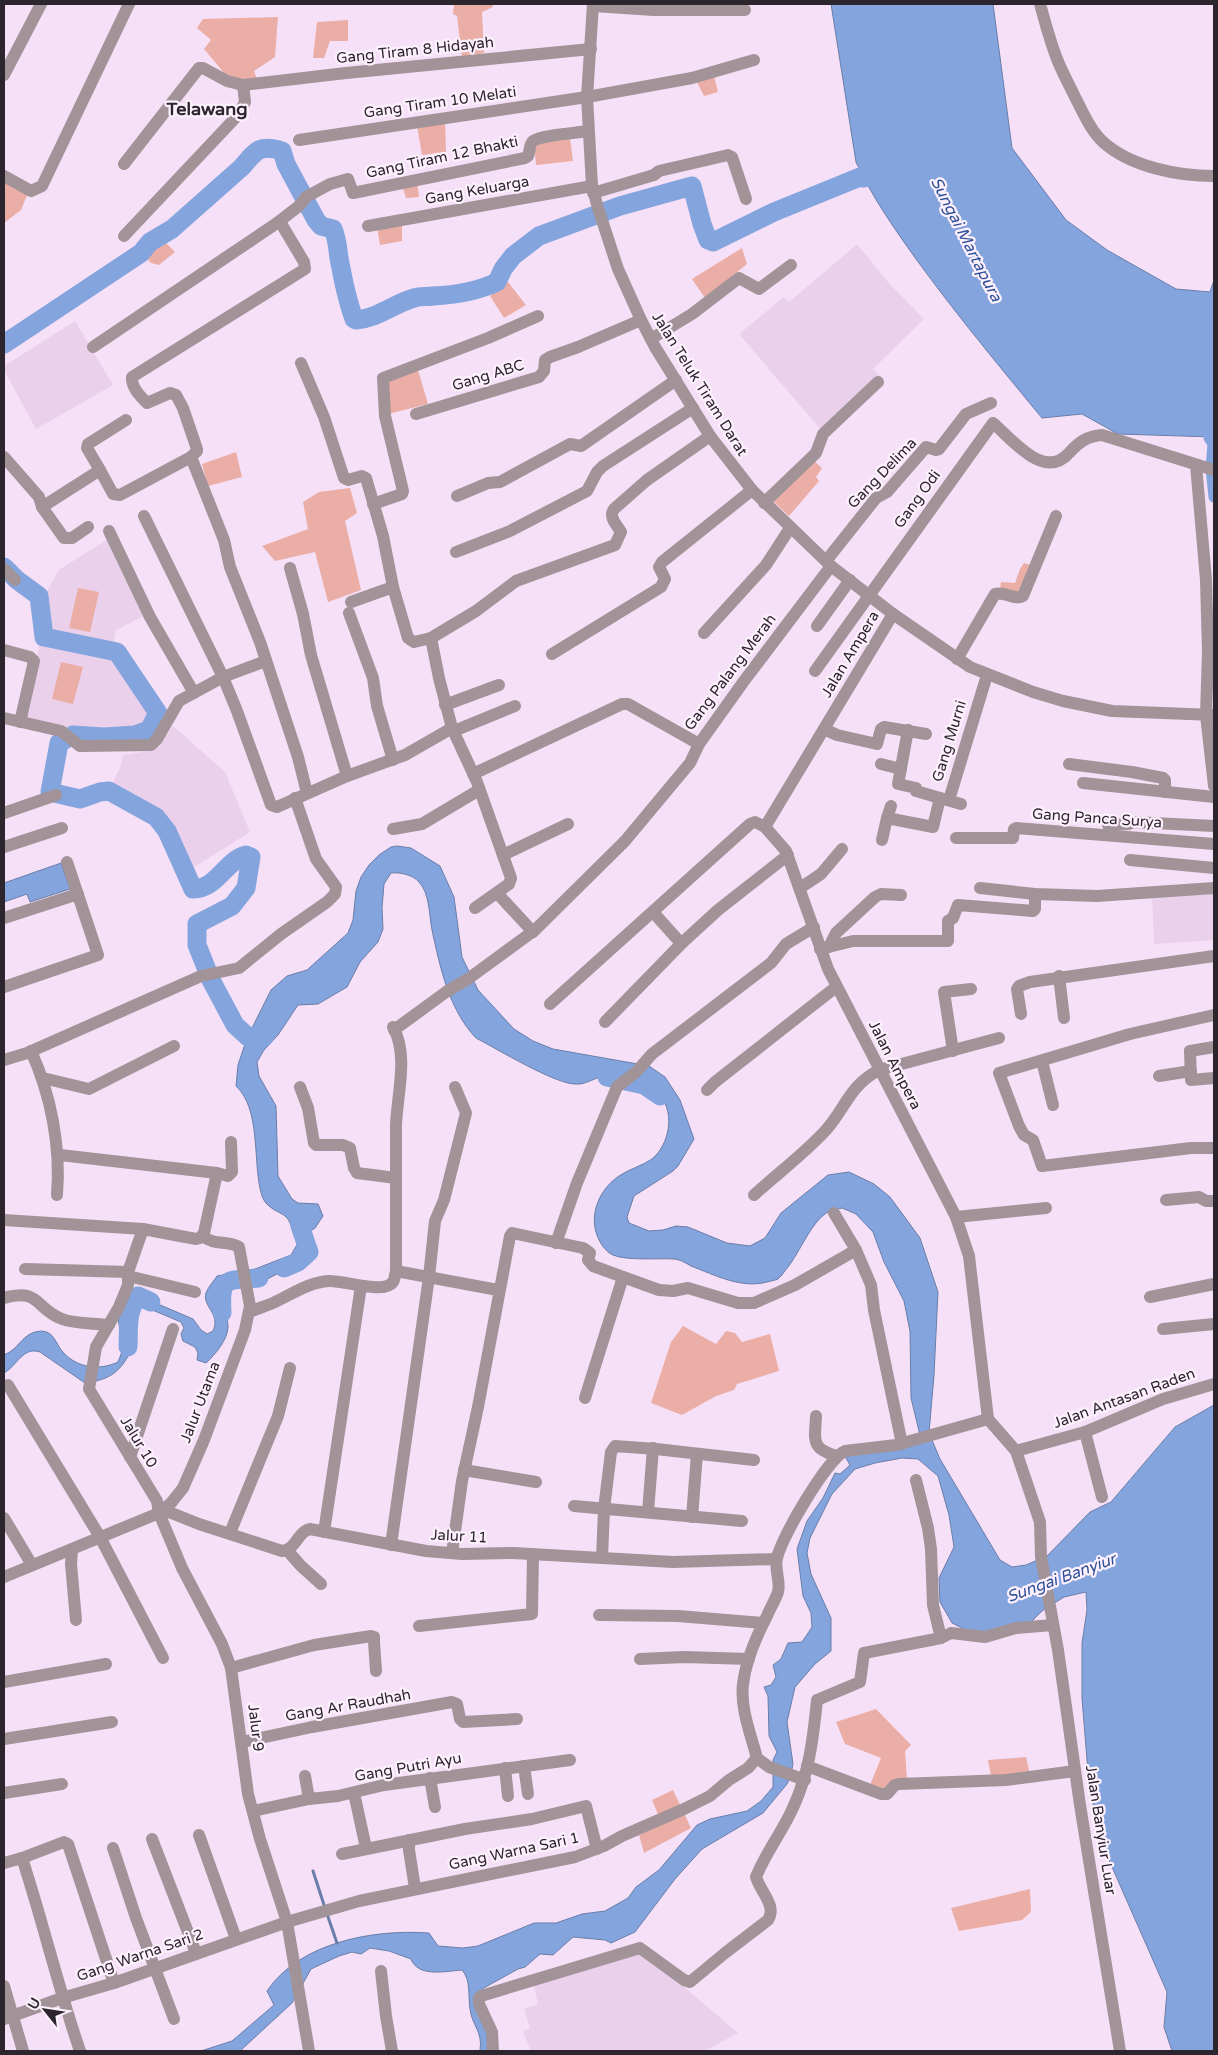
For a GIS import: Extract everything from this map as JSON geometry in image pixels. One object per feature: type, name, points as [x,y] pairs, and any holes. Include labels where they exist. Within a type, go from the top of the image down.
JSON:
[{"type":"street","points":[[4,75],[41,4]]},
{"type":"street","points":[[4,176],[31,191],[37,190],[42,186],[129,4]]},
{"type":"street","points":[[1040,4],[1057,59],[1081,110],[1103,142],[1140,163],[1178,173],[1214,176]]},
{"type":"street","points":[[593,5],[654,10],[745,10]]},
{"type":"street","name":"Jalan Teluk Tiram Darat","points":[[593,5],[587,97],[592,189],[599,214],[618,269],[640,320],[651,340],[710,436],[752,490],[829,564],[868,595],[957,659],[987,675],[1063,701],[1112,711],[1210,715]]},
{"type":"street","name":"Gang Tiram 8 Hidayah","points":[[243,85],[590,49]]},
{"type":"street","name":"Gang Tiram 10 Melati","points":[[299,140],[587,97],[692,78],[754,60]]},
{"type":"street","points":[[124,164],[199,68],[203,68],[227,81],[243,85],[245,102],[239,114],[124,236]]},
{"type":"street","name":"Gang Tiram 12 Bhakti","points":[[277,223],[299,206],[304,198],[346,178],[353,192],[525,158],[528,156],[533,141],[551,136],[588,131]]},
{"type":"street","name":"Gang Keluarga","points":[[368,226],[592,189],[728,155],[732,157],[746,199]]},
{"type":"street","points":[[93,347],[277,223],[282,225],[304,262],[305,270],[132,377],[131,381],[135,390],[147,403],[170,394],[176,395],[183,408],[197,451],[191,457],[120,495],[113,494],[87,448],[88,444],[126,420]]},
{"type":"street","points":[[651,340],[692,314],[740,278],[758,289],[792,265]]},
{"type":"street","points":[[373,504],[402,494],[403,491],[385,416],[384,378],[488,338],[538,316]]},
{"type":"street","name":"Gang ABC","points":[[416,414],[539,377],[544,371],[545,360],[550,357],[640,320]]},
{"type":"street","points":[[301,363],[324,417],[344,478],[348,480],[362,476],[366,478],[383,536],[393,587],[408,638],[414,642],[431,638],[476,611],[516,581],[615,545],[621,532],[612,517],[611,512],[614,508],[646,480],[710,436]]},
{"type":"street","points":[[457,496],[488,483],[500,482],[570,444],[581,446],[676,380]]},
{"type":"street","points":[[764,503],[816,453],[823,434],[878,382]]},
{"type":"street","name":"Gang Delima","points":[[829,564],[876,498],[887,492],[926,447],[938,450],[966,414],[990,403]]},
{"type":"street","points":[[456,552],[510,531],[587,491],[603,466],[694,408]]},
{"type":"street","name":"Gang Odi","points":[[815,671],[993,422],[1035,459],[1044,463],[1059,462],[1084,439],[1102,435],[1204,468]]},
{"type":"street","points":[[4,457],[38,497],[42,507],[64,538],[72,538],[88,527]]},
{"type":"street","points":[[4,1060],[31,1051],[201,976],[239,968],[335,894],[336,888],[316,859],[301,796],[298,757],[266,661],[230,566],[224,540],[191,457]]},
{"type":"street","points":[[1204,468],[1210,715],[1214,786]]},
{"type":"street","points":[[42,507],[100,470]]},
{"type":"street","points":[[552,654],[661,586],[665,579],[659,567],[662,562],[752,490]]},
{"type":"street","points":[[144,516],[223,677],[271,805],[277,807],[347,776],[393,760],[453,730],[515,706]]},
{"type":"street","points":[[957,659],[995,594],[1001,593],[1018,598],[1023,596],[1056,516]]},
{"type":"street","points":[[704,633],[766,565],[790,528]]},
{"type":"street","points":[[109,531],[150,617],[194,693]]},
{"type":"street","name":"Gang Palang Merah","points":[[473,774],[622,704],[628,704],[699,744],[829,564]]},
{"type":"street","points":[[290,568],[303,614],[311,655],[347,776]]},
{"type":"street","points":[[4,569],[15,580]]},
{"type":"street","points":[[817,626],[850,580]]},
{"type":"street","points":[[393,587],[350,608],[373,678],[380,714],[393,760]]},
{"type":"street","name":"Jalan Ampera","points":[[893,614],[765,827],[788,855],[814,927],[825,948],[836,987],[956,1217],[969,1256],[988,1419]]},
{"type":"street","points":[[431,638],[445,705],[453,730],[473,774],[511,882],[475,908]]},
{"type":"street","points":[[4,650],[30,657],[34,661],[20,722]]},
{"type":"street","points":[[4,718],[61,731],[77,745],[151,745],[158,739],[179,701],[223,677],[266,661]]},
{"type":"street","name":"Gang Murni","points":[[882,840],[889,812],[933,827],[987,675]]},
{"type":"street","points":[[445,705],[499,685]]},
{"type":"street","points":[[878,755],[882,728],[908,730],[926,734]]},
{"type":"street","points":[[824,729],[878,755],[901,769]]},
{"type":"street","points":[[908,730],[898,784],[916,788],[916,791],[961,804]]},
{"type":"street","points":[[250,1312],[316,1283],[338,1281],[361,1286],[386,1287],[394,1281],[396,1271],[397,1114],[400,1070],[399,1042],[394,1028],[468,979],[533,932],[625,841],[690,762],[699,744]]},
{"type":"street","points":[[1069,764],[1163,778],[1165,780],[1165,792]]},
{"type":"street","points":[[1083,783],[1214,797]]},
{"type":"street","points":[[393,829],[422,824],[479,790]]},
{"type":"street","points":[[4,812],[56,795]]},
{"type":"street","points":[[550,1004],[750,824],[755,822],[765,827]]},
{"type":"street","points":[[1108,825],[1129,824],[1133,822],[1214,826]]},
{"type":"street","points":[[503,855],[568,824]]},
{"type":"street","points":[[4,848],[62,828]]},
{"type":"street","name":"Gang Panca Surya","points":[[956,838],[1013,838],[1014,829],[1016,828],[1214,844]]},
{"type":"street","points":[[800,888],[821,874],[842,849]]},
{"type":"street","points":[[605,1022],[683,942],[718,910],[788,855]]},
{"type":"street","points":[[1130,860],[1214,868]]},
{"type":"street","points":[[4,987],[98,955],[68,862]]},
{"type":"street","points":[[980,888],[1035,894],[1097,896],[1214,888]]},
{"type":"street","points":[[497,893],[533,932]]},
{"type":"street","points":[[4,918],[78,894]]},
{"type":"street","points":[[825,948],[836,933],[875,897],[881,894],[901,895]]},
{"type":"street","points":[[825,948],[853,941],[948,941],[948,921],[953,918],[958,905],[1033,911],[1035,909],[1035,894]]},
{"type":"street","points":[[653,912],[678,940],[683,942]]},
{"type":"street","points":[[556,1243],[577,1183],[617,1087],[637,1071],[652,1054],[771,963],[786,944],[814,927]]},
{"type":"street","points":[[1021,1014],[1017,990],[1019,986],[1030,982],[1059,976],[1214,956]]},
{"type":"street","points":[[1059,976],[1064,1018]]},
{"type":"street","points":[[707,1090],[763,1043],[836,987]]},
{"type":"street","points":[[953,1050],[944,992],[971,989]]},
{"type":"street","points":[[1214,1014],[1130,1034],[999,1073],[1018,1126],[1024,1135],[1033,1140],[1042,1166],[1192,1148],[1214,1148]]},
{"type":"street","points":[[754,1195],[826,1129],[856,1086],[865,1078],[879,1070],[999,1038]]},
{"type":"street","points":[[43,1078],[89,1089],[174,1046]]},
{"type":"street","points":[[1214,1047],[1190,1051],[1191,1080],[1214,1078]]},
{"type":"street","points":[[31,1051],[43,1078],[53,1124],[59,1173],[57,1195]]},
{"type":"street","points":[[1042,1061],[1053,1105]]},
{"type":"street","points":[[1159,1076],[1191,1071]]},
{"type":"street","points":[[300,1087],[308,1108],[314,1143],[320,1146],[343,1145],[350,1148],[354,1168],[357,1173],[396,1178]]},
{"type":"street","points":[[391,1545],[429,1277],[435,1221],[444,1200],[466,1113],[455,1087]]},
{"type":"street","points":[[60,1155],[217,1173],[228,1176],[232,1172],[231,1142]]},
{"type":"street","points":[[4,1220],[143,1229],[196,1239],[202,1236],[206,1228],[217,1173]]},
{"type":"street","points":[[1166,1200],[1198,1196],[1206,1201],[1214,1200]]},
{"type":"street","points":[[956,1217],[1046,1208]]},
{"type":"street","points":[[834,1213],[856,1250],[871,1285],[876,1319],[906,1442]]},
{"type":"street","points":[[4,1298],[24,1294],[36,1300],[49,1313],[64,1320],[109,1325],[128,1285],[128,1274],[143,1229]]},
{"type":"street","points":[[452,1553],[464,1470],[478,1407],[498,1290],[512,1233],[588,1250],[590,1253],[589,1263],[593,1266],[659,1290],[673,1291],[688,1288],[738,1303],[754,1303],[795,1285],[856,1250]]},
{"type":"street","name":"Jalur Utama","points":[[159,1513],[172,1503],[183,1488],[204,1440],[250,1312],[239,1247],[237,1245],[213,1243],[202,1236]]},
{"type":"street","points":[[25,1269],[128,1274],[194,1292]]},
{"type":"street","points":[[396,1271],[498,1290]]},
{"type":"street","points":[[585,1398],[623,1277]]},
{"type":"street","points":[[1150,1297],[1214,1284]]},
{"type":"street","points":[[324,1532],[361,1286]]},
{"type":"street","points":[[1163,1328],[1214,1324]]},
{"type":"street","name":"Jalur 10","points":[[109,1325],[96,1347],[89,1389],[157,1501],[159,1513]]},
{"type":"street","points":[[130,1457],[173,1329]]},
{"type":"street","points":[[230,1533],[280,1412],[290,1368]]},
{"type":"street","name":"Jalan Antasan Raden","points":[[1016,1451],[1085,1432],[1163,1399],[1214,1384]]},
{"type":"street","points":[[8,1385],[100,1537],[162,1658]]},
{"type":"street","points":[[816,1416],[815,1436],[817,1446],[821,1452],[836,1456]]},
{"type":"street","points":[[804,1780],[769,1767],[757,1758],[743,1698],[743,1684],[749,1659],[778,1592],[776,1559],[802,1506],[836,1456],[845,1451],[874,1449],[906,1442],[988,1419],[1016,1451]]},
{"type":"street","points":[[1085,1432],[1102,1497]]},
{"type":"street","points":[[602,1558],[604,1507],[611,1452],[618,1445],[754,1460]]},
{"type":"street","points":[[648,1512],[653,1448]]},
{"type":"street","name":"Jalan Banyiur Luar","points":[[1016,1451],[1040,1522],[1041,1557],[1058,1650],[1120,2051]]},
{"type":"street","points":[[692,1517],[697,1454]]},
{"type":"street","points":[[464,1470],[536,1482]]},
{"type":"street","points":[[916,1480],[928,1528],[931,1549],[933,1605],[941,1638]]},
{"type":"street","points":[[574,1506],[604,1507],[742,1521]]},
{"type":"street","points":[[4,1577],[159,1513],[169,1512],[277,1550],[287,1550],[321,1584]]},
{"type":"street","name":"Jalur 9","points":[[159,1513],[182,1568],[222,1644],[231,1668],[248,1794],[287,1922],[309,2051]]},
{"type":"street","points":[[4,1518],[32,1565]]},
{"type":"street","name":"Jalur 11","points":[[287,1550],[306,1530],[310,1529],[391,1545],[452,1553],[532,1554],[672,1562],[776,1559]]},
{"type":"street","points":[[72,1549],[71,1564],[76,1620]]},
{"type":"street","points":[[419,1626],[532,1614],[532,1554]]},
{"type":"street","points":[[599,1615],[678,1616],[763,1623]]},
{"type":"street","points":[[493,2051],[492,2032],[479,2004],[481,1996],[640,1948],[684,1980],[690,1982],[768,1920],[772,1914],[771,1904],[759,1888],[756,1877],[760,1865],[780,1835],[804,1780],[812,1751],[817,1700],[858,1684],[861,1680],[863,1654],[941,1638],[951,1633],[985,1637],[1052,1619]]},
{"type":"street","points":[[231,1668],[314,1645],[371,1636],[374,1637],[376,1671]]},
{"type":"street","points":[[640,1659],[684,1657],[749,1659]]},
{"type":"street","points":[[4,1682],[106,1664]]},
{"type":"street","name":"Gang Ar Raudhah","points":[[242,1742],[447,1703],[456,1703],[460,1719],[463,1722],[517,1719]]},
{"type":"street","points":[[4,1738],[112,1722]]},
{"type":"street","name":"Gang Warna Sari 1","points":[[287,1922],[415,1888],[503,1873],[575,1857],[597,1849],[710,1796],[729,1780],[748,1768],[757,1758]]},
{"type":"street","name":"Gang Putri Ayu","points":[[253,1811],[309,1799],[354,1793],[384,1785],[570,1760]]},
{"type":"street","points":[[524,1766],[528,1794]]},
{"type":"street","points":[[807,1766],[881,1794],[887,1794],[895,1785],[899,1784],[1006,1780],[1076,1771]]},
{"type":"street","points":[[505,1768],[508,1796]]},
{"type":"street","points":[[306,1776],[309,1799]]},
{"type":"street","points":[[430,1778],[435,1807]]},
{"type":"street","points":[[4,1794],[62,1784]]},
{"type":"street","points":[[354,1793],[366,1848]]},
{"type":"street","points":[[342,1854],[465,1829],[532,1819],[586,1806],[597,1849]]},
{"type":"street","points":[[199,1835],[236,1939]]},
{"type":"street","points":[[152,1840],[196,1953]]},
{"type":"street","points":[[410,1840],[409,1850],[415,1888]]},
{"type":"street","points":[[4,1864],[64,1842],[68,1844],[114,1983]]},
{"type":"street","points":[[113,1848],[136,1918],[174,2019]]},
{"type":"street","points":[[22,1858],[39,1911],[62,1998],[80,2051]]},
{"type":"street","name":"Gang Warna Sari 2","points":[[8,2018],[287,1922]]},
{"type":"street","points":[[382,1971],[386,2016],[392,2051]]},
{"type":"street","points":[[4,1986],[8,2018],[23,2051]]},
{"type":"shaded area","points":[[454,4],[493,4],[493,7],[482,12],[484,53],[462,57],[457,16],[453,14]]},
{"type":"shaded area","points":[[278,17],[275,57],[254,71],[257,79],[230,80],[204,49],[211,40],[197,28],[203,19]]},
{"type":"shaded area","points":[[348,20],[348,41],[330,41],[324,58],[313,58],[317,22]]},
{"type":"shaded area","points":[[714,76],[718,92],[704,96],[696,80]]},
{"type":"shaded area","points":[[445,121],[446,152],[422,155],[417,126]]},
{"type":"shaded area","points":[[570,138],[573,161],[536,165],[534,142]]},
{"type":"shaded area","points":[[4,180],[28,193],[21,210],[4,223]]},
{"type":"shaded area","points":[[417,181],[419,197],[406,198],[402,185]]},
{"type":"shaded area","points":[[402,223],[402,241],[380,245],[377,227]]},
{"type":"shaded area","points":[[162,239],[175,252],[159,265],[151,263],[144,255]]},
{"type":"shaded area","points":[[857,244],[888,282],[924,319],[873,369],[881,377],[821,430],[739,334],[784,297],[789,302]]},
{"type":"shaded area","points":[[742,248],[747,264],[705,298],[692,279]]},
{"type":"shaded area","points":[[508,282],[526,305],[504,318],[490,296]]},
{"type":"shaded area","points":[[75,321],[113,385],[36,429],[4,370],[4,366]]},
{"type":"shaded area","points":[[418,370],[428,404],[388,414],[384,380]]},
{"type":"shaded area","points":[[236,452],[242,477],[208,486],[202,464]]},
{"type":"shaded area","points":[[812,459],[822,468],[816,477],[819,481],[789,516],[772,500]]},
{"type":"shaded area","points":[[350,488],[357,513],[345,521],[361,590],[328,602],[315,552],[275,561],[262,546],[308,529],[303,502],[319,492]]},
{"type":"shaded area","points":[[110,538],[148,614],[116,630],[113,647],[151,712],[143,729],[97,734],[26,719],[43,623],[43,598],[59,570]]},
{"type":"shaded area","points":[[1024,563],[1031,565],[1020,595],[1000,589],[1001,582],[1015,583]]},
{"type":"shaded area","points":[[78,588],[99,592],[90,632],[69,628]]},
{"type":"shaded area","points":[[61,662],[83,667],[73,704],[52,699]]},
{"type":"shaded area","points":[[173,726],[225,772],[250,832],[189,870],[158,815],[109,790],[120,768],[123,755],[155,750]]},
{"type":"shaded area","points":[[1214,889],[1214,940],[1154,944],[1152,893]]},
{"type":"shaded area","points":[[683,1326],[716,1344],[726,1331],[735,1333],[742,1342],[770,1334],[779,1371],[737,1384],[734,1390],[716,1396],[682,1415],[651,1403],[671,1342]]},
{"type":"shaded area","points":[[876,1709],[911,1745],[905,1751],[907,1779],[886,1790],[870,1785],[881,1758],[845,1744],[836,1722]]},
{"type":"shaded area","points":[[1026,1757],[1030,1774],[991,1776],[988,1760]]},
{"type":"shaded area","points":[[673,1790],[691,1828],[644,1853],[639,1835],[662,1824],[652,1800]]},
{"type":"shaded area","points":[[1030,1889],[1031,1912],[1022,1920],[959,1931],[951,1908]]},
{"type":"shaded area","points":[[640,1949],[738,2033],[704,2051],[531,2051],[523,2032],[530,2028],[524,2009],[538,2004],[534,1986]]},
{"type":"water","name":"Sungai Martapura","points":[[831,4],[993,4],[1012,148],[1066,220],[1107,250],[1176,289],[1210,292],[1214,280],[1214,437],[1118,434],[1082,414],[1042,418],[978,340],[916,259],[876,200],[862,175],[856,162]]},
{"type":"water","name":"Sungai Banyiur","points":[[391,847],[411,848],[440,866],[454,897],[462,957],[478,990],[514,1029],[533,1041],[553,1049],[649,1066],[665,1077],[680,1100],[694,1139],[673,1171],[634,1196],[627,1217],[629,1223],[649,1231],[663,1230],[676,1226],[688,1227],[727,1243],[750,1246],[765,1238],[781,1213],[828,1175],[849,1172],[874,1184],[890,1197],[920,1238],[938,1292],[929,1433],[940,1459],[1000,1560],[1012,1567],[1026,1565],[1047,1556],[1090,1512],[1111,1502],[1175,1427],[1214,1405],[1214,2051],[1172,2051],[1164,2027],[1167,1992],[1098,1835],[1088,1772],[1082,1698],[1082,1643],[1087,1610],[1086,1592],[1064,1597],[1042,1611],[1030,1623],[972,1633],[952,1623],[940,1602],[939,1578],[954,1547],[949,1515],[938,1476],[918,1459],[902,1458],[855,1469],[832,1494],[810,1538],[807,1553],[811,1574],[831,1618],[831,1651],[815,1664],[795,1687],[787,1722],[793,1764],[787,1784],[763,1813],[702,1849],[675,1879],[635,1932],[611,1943],[605,1940],[573,1937],[553,1955],[540,1954],[525,1967],[482,1989],[489,2036],[487,2051],[480,2051],[479,2033],[471,2015],[467,1978],[462,1970],[426,1971],[415,1965],[411,1959],[389,1951],[370,1948],[361,1954],[352,1952],[339,1956],[311,1969],[292,2003],[240,2051],[201,2051],[232,2041],[274,2005],[267,1991],[281,1974],[298,1961],[318,1950],[362,1937],[408,1932],[429,1933],[438,1946],[463,1948],[478,1946],[534,1923],[556,1923],[582,1914],[605,1911],[628,1898],[636,1887],[659,1870],[697,1825],[710,1819],[747,1811],[761,1801],[773,1787],[773,1760],[777,1752],[769,1736],[768,1696],[764,1687],[771,1685],[776,1677],[773,1665],[781,1659],[788,1643],[802,1642],[812,1627],[811,1613],[803,1596],[797,1549],[807,1521],[823,1498],[835,1473],[840,1474],[850,1465],[843,1453],[920,1435],[911,1398],[910,1331],[904,1301],[884,1262],[873,1232],[856,1214],[842,1208],[828,1212],[816,1223],[779,1278],[757,1284],[728,1280],[676,1259],[626,1258],[613,1255],[605,1249],[598,1239],[596,1232],[595,1216],[598,1201],[602,1193],[613,1181],[652,1159],[663,1146],[669,1120],[665,1104],[656,1093],[624,1079],[601,1077],[585,1083],[575,1084],[554,1078],[476,1038],[459,1015],[442,973],[423,887],[410,876],[398,873],[391,873],[384,884],[383,929],[378,942],[360,962],[347,987],[318,1004],[298,1005],[257,1062],[259,1076],[276,1106],[278,1176],[292,1199],[298,1203],[318,1204],[323,1216],[315,1228],[309,1232],[308,1252],[300,1262],[250,1288],[243,1288],[232,1280],[226,1280],[223,1291],[228,1321],[226,1337],[206,1363],[197,1360],[198,1353],[195,1347],[183,1341],[181,1334],[184,1328],[181,1322],[138,1304],[131,1305],[127,1319],[135,1343],[121,1366],[104,1379],[85,1383],[40,1352],[34,1351],[25,1354],[4,1373],[4,1355],[14,1349],[29,1334],[41,1331],[52,1335],[68,1357],[81,1364],[96,1367],[118,1362],[123,1349],[117,1312],[130,1292],[193,1319],[201,1330],[207,1334],[213,1331],[215,1319],[205,1298],[206,1293],[217,1276],[255,1269],[291,1255],[298,1243],[290,1223],[287,1218],[267,1204],[262,1196],[250,1109],[244,1096],[236,1086],[238,1065],[247,1038],[271,990],[287,976],[307,970],[348,933],[353,920],[356,891],[361,877],[379,855]]},
{"type":"water","points":[[61,863],[70,889],[30,902],[27,894],[4,902],[4,883]]},
{"type":"waterway","points":[[4,344],[141,253],[150,242],[172,229],[242,167],[251,156],[259,150],[268,148],[282,151],[286,164],[316,220],[321,226],[333,229],[346,294],[354,319],[356,320],[372,317],[414,298],[466,292],[497,282],[503,269],[513,256],[539,236],[620,206],[692,186],[702,224],[708,240],[713,242],[774,212],[860,177],[863,178],[887,172]]},
{"type":"waterway","points":[[1209,425],[1209,438],[1213,444],[1211,468],[1214,497]]},
{"type":"waterway","points":[[4,567],[17,580],[39,596],[44,637],[117,652],[158,713],[149,730],[135,735],[104,737],[73,735],[59,743],[50,792],[80,799],[109,791],[156,817],[167,831],[193,889],[201,888],[215,880],[239,858],[246,855],[251,857],[246,888],[232,906],[197,924],[197,945],[211,980],[235,1025],[248,1037],[264,1037]]},
{"type":"waterway","points":[[607,1077],[644,1085],[660,1096]]},
{"type":"waterway","points":[[284,1268],[298,1262],[309,1252],[300,1226]]},
{"type":"waterway","points":[[222,1313],[222,1292],[227,1282],[259,1278]]},
{"type":"waterway","points":[[128,1347],[129,1321],[134,1302],[138,1296],[151,1302]]},
{"type":"waterway","points":[[313,1871],[325,1908]]},
{"type":"waterway","points":[[327,1914],[337,1943]]},
{"type":"district","name":"Telawang","points":[[207,109]]}]
